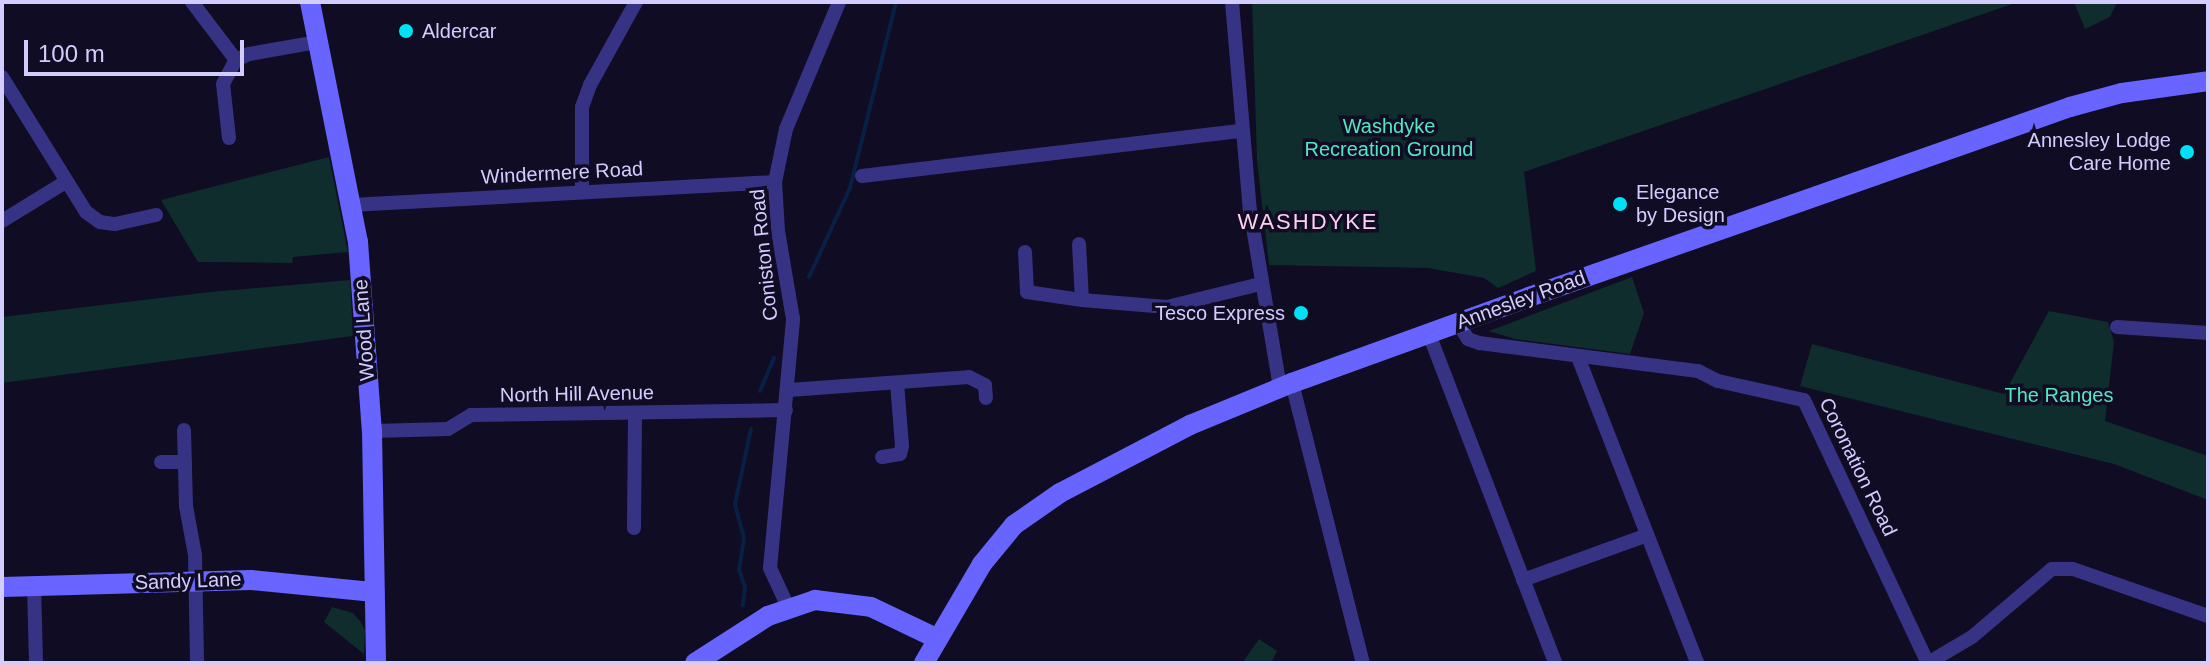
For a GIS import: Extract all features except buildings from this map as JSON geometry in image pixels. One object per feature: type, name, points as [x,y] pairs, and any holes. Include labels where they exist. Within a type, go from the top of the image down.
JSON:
[{"type":"street","points":[[192,2],[236,60]]},
{"type":"street","name":"Wood Lane","points":[[310,2],[358,242],[372,431],[376,663]]},
{"type":"street","points":[[582,192],[582,107],[590,85],[636,2]]},
{"type":"street","name":"Coniston Road","points":[[788,607],[770,568],[789,390],[793,319],[778,231],[775,182],[786,129],[839,2]]},
{"type":"street","points":[[1232,2],[1241,131],[1260,284],[1363,663]]},
{"type":"street","points":[[229,138],[223,84],[236,60],[249,54],[318,42]]},
{"type":"street","points":[[2,77],[86,212],[100,222],[115,224],[156,215]]},
{"type":"street","name":"Annesley Road","points":[[924,663],[982,564],[1014,525],[1032,511],[1163,438],[1286,385],[2070,107],[2122,93],[2208,81]]},
{"type":"street","points":[[862,176],[1241,131]]},
{"type":"street","points":[[2,221],[67,181]]},
{"type":"street","name":"Windermere Road","points":[[351,205],[775,182]]},
{"type":"street","points":[[1079,244],[1082,300]]},
{"type":"street","points":[[1025,252],[1027,292],[1082,300],[1167,307],[1260,284]]},
{"type":"street","name":"Coronation Road","points":[[1458,323],[1468,339],[1479,343],[1698,371],[1718,381],[1804,400],[1928,663]]},
{"type":"street","points":[[2117,327],[2208,333]]},
{"type":"street","points":[[1429,334],[1555,663]]},
{"type":"street","points":[[1578,357],[1697,663]]},
{"type":"street","points":[[789,390],[969,377],[979,378],[985,385],[986,398]]},
{"type":"street","points":[[882,457],[900,454],[902,446],[897,383]]},
{"type":"street","name":"North Hill Avenue","points":[[372,431],[448,429],[471,415],[786,410]]},
{"type":"street","points":[[634,528],[635,413]]},
{"type":"street","points":[[184,430],[195,581],[197,663]]},
{"type":"street","points":[[161,462],[185,462]]},
{"type":"street","points":[[1523,580],[1647,535]]},
{"type":"street","points":[[1928,663],[1972,637],[2052,569],[2073,569],[2208,616]]},
{"type":"street","name":"Sandy Lane","points":[[2,587],[251,580],[374,592]]},
{"type":"street","points":[[34,586],[36,663]]},
{"type":"street","points":[[695,663],[761,620],[788,607],[824,600],[862,605],[896,617],[938,639]]},
{"type":"green space","name":"Washdyke Recreation Ground","points":[[1252,2],[2018,2],[1524,172],[1536,271],[1498,288],[1484,278],[1428,268],[1269,265],[1257,160]]},
{"type":"green space","points":[[2074,2],[2117,2],[2110,17],[2085,29]]},
{"type":"green space","points":[[329,157],[348,252],[293,257],[292,263],[198,262],[161,200]]},
{"type":"green space","points":[[1632,277],[1644,313],[1630,354],[1515,339],[1489,331]]},
{"type":"green space","points":[[350,280],[353,336],[2,383],[2,317],[210,292]]},
{"type":"green space","name":"The Ranges","points":[[2049,311],[2108,322],[2114,342],[2105,421],[2208,456],[2208,500],[2114,464],[1800,386],[1812,344],[2004,394]]},
{"type":"green space","points":[[332,607],[353,613],[360,621],[365,630],[364,654],[324,622]]},
{"type":"green space","points":[[1259,639],[1277,651],[1271,663],[1242,663]]},
{"type":"waterway","points":[[809,277],[850,188],[896,2]]},
{"type":"waterway","points":[[760,391],[774,358]]},
{"type":"waterway","points":[[743,605],[745,587],[739,570],[744,538],[735,504],[751,429]]},
{"type":"place","name":"Aldercar","points":[[406,31]]},
{"type":"place","name":"Annesley Lodge Care Home","points":[[2187,152]]},
{"type":"place","name":"Elegance by Design","points":[[1620,204]]},
{"type":"place","name":"Tesco Express","points":[[1301,313]]},
{"type":"district","name":"WASHDYKE","points":[[1308,222]]}]
